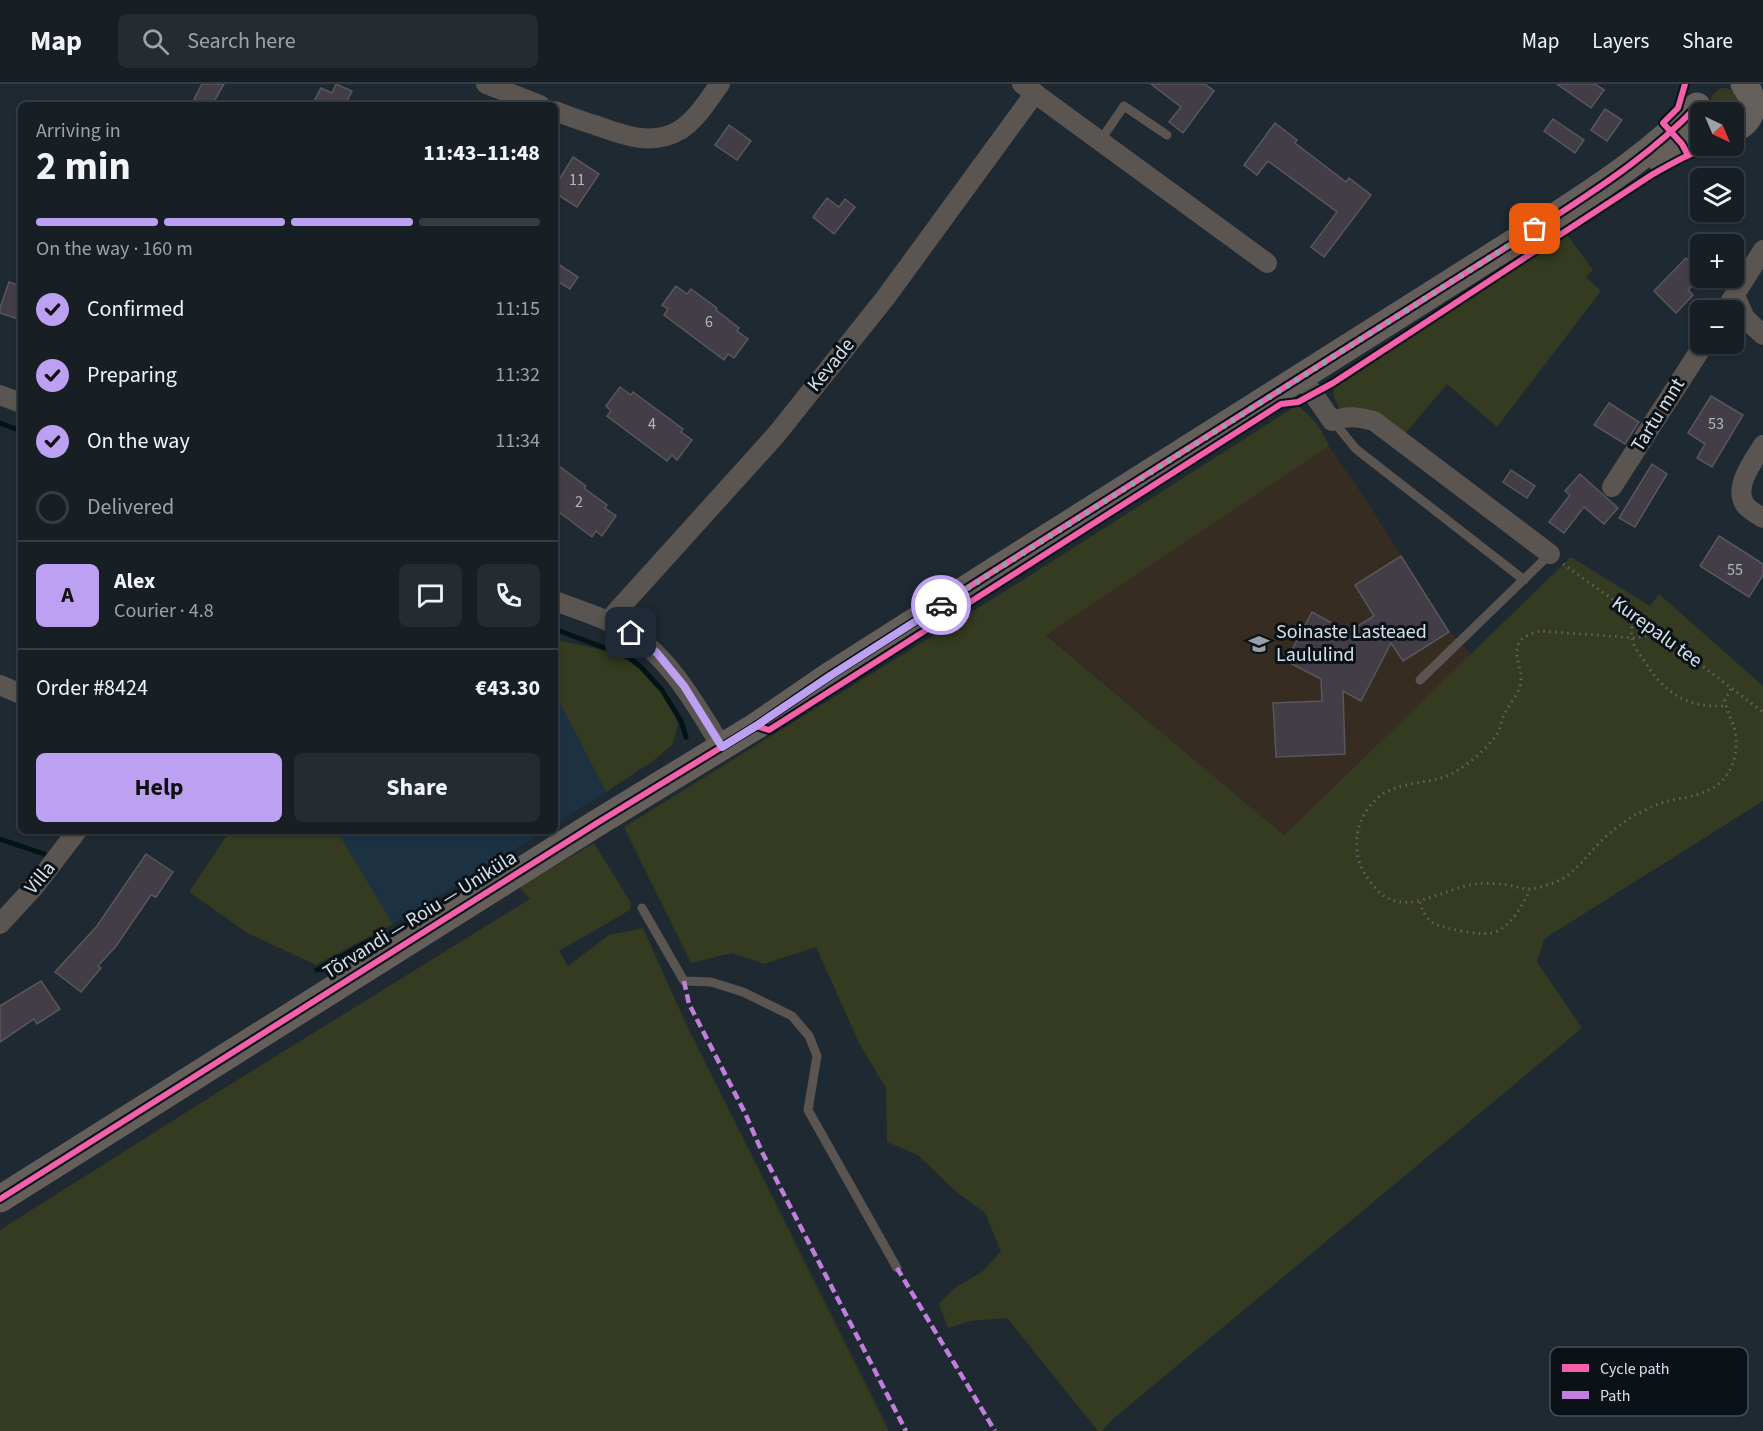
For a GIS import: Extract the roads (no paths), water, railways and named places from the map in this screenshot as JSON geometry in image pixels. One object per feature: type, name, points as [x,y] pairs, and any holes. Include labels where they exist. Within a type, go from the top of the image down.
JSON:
[{"type":"street","points":[[486,84],[532,102]]},
{"type":"street","points":[[558,115],[627,137],[642,139],[667,136],[690,122],[720,84]]},
{"type":"street","name":"Kevade","points":[[608,621],[776,435],[886,297],[1029,89],[1267,263]]},
{"type":"street","name":"Tõrvandi — Roiu — Uniküla","points":[[0,1198],[756,726],[839,670],[1616,177],[1671,132],[1701,96]]},
{"type":"street","name":"Tõrvandi — Roiu — Uniküla","points":[[1616,177],[1690,141]]},
{"type":"street","points":[[1732,300],[1763,250]]},
{"type":"street","points":[[1744,317],[1763,335]]},
{"type":"street","name":"Tartu mnt","points":[[1612,487],[1698,354]]},
{"type":"street","points":[[1301,376],[1332,420],[1357,416],[1374,421],[1550,554]]},
{"type":"street","points":[[0,396],[18,402]]},
{"type":"street","points":[[1763,445],[1740,486],[1740,495],[1747,507],[1763,518]]},
{"type":"street","points":[[558,602],[608,621],[631,633],[657,653],[684,686],[722,747]]},
{"type":"street","points":[[0,685],[18,693]]},
{"type":"street","name":"Villa","points":[[0,924],[35,886],[75,834]]},
{"type":"lane","points":[[1100,141],[1124,106],[1167,135]]},
{"type":"lane","points":[[1332,420],[1356,449],[1524,580]]},
{"type":"lane","points":[[1420,680],[1550,554]]},
{"type":"lane","points":[[642,908],[684,981],[711,982],[743,992],[792,1016],[809,1036],[818,1056],[808,1110],[897,1268]]},
{"type":"waterway","points":[[0,423],[18,430]]},
{"type":"waterway","points":[[558,630],[628,657],[641,667],[662,690],[681,721],[686,737]]},
{"type":"waterway","points":[[0,839],[44,854]]},
{"type":"waterway","points":[[317,970],[371,940]]},
{"type":"place","name":"Soinaste Lasteaed Laululind","points":[[1259,644]]}]
